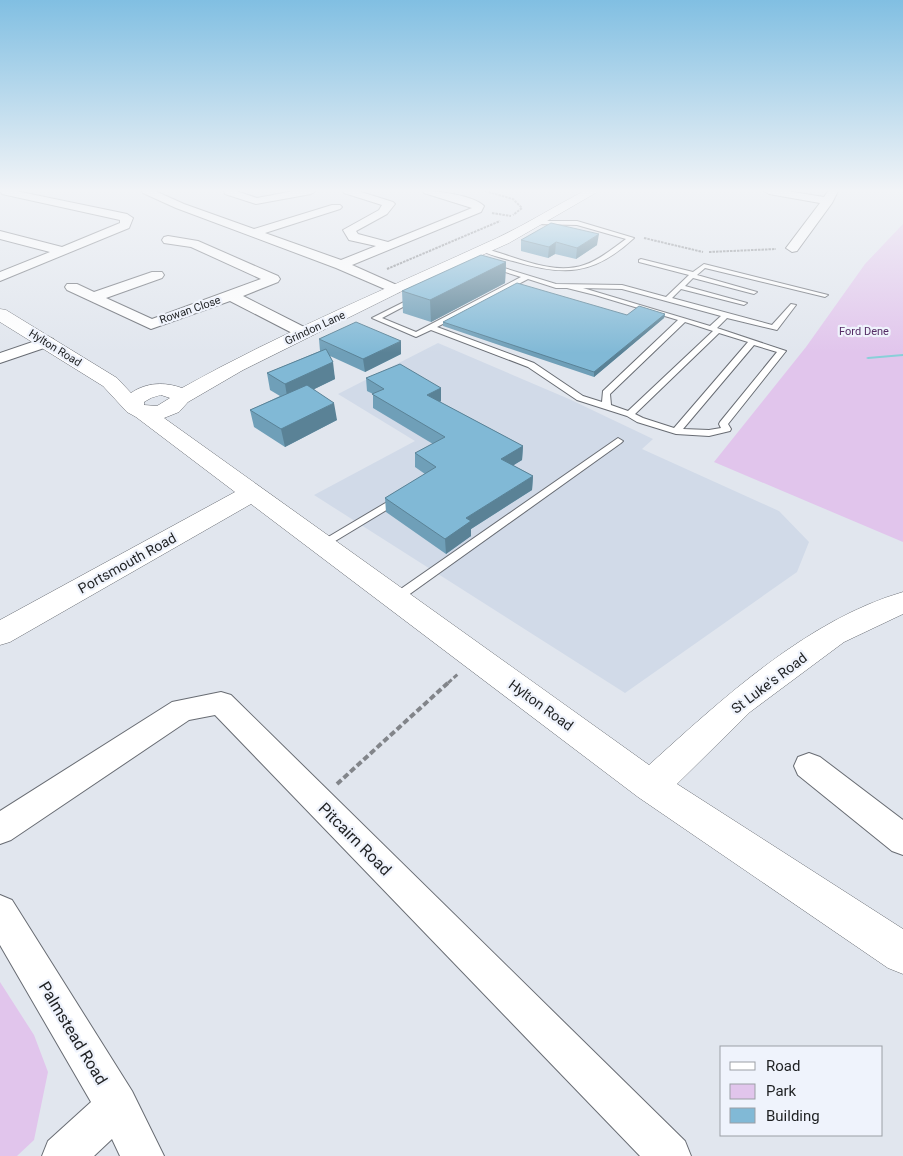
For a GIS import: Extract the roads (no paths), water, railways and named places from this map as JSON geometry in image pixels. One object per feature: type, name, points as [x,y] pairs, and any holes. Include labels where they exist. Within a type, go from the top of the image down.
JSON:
[{"type":"street","points":[[38,245],[63,251]]},
{"type":"street","points":[[0,277],[78,245]]},
{"type":"street","name":"Rowan Close","points":[[72,286],[151,324],[273,279],[196,245]]},
{"type":"street","points":[[286,245],[341,265],[394,289]]},
{"type":"street","points":[[386,245],[390,246]]},
{"type":"street","name":"Grindon Lane","points":[[139,411],[161,412],[236,366],[394,289],[473,259],[498,245]]},
{"type":"street","points":[[341,265],[390,246]]},
{"type":"street","points":[[94,297],[157,275]]},
{"type":"street","name":"Rowan Close","points":[[231,296],[304,333]]},
{"type":"street","name":"Hylton Road","points":[[0,314],[110,382],[139,411],[188,443],[651,786],[903,953]]},
{"type":"street","points":[[0,358],[47,342]]},
{"type":"street","name":"Grindon Lane","points":[[157,390],[236,366]]},
{"type":"street","name":"Hylton Road","points":[[110,382],[157,390]]},
{"type":"street","points":[[139,411],[134,401],[138,396],[157,390],[172,390],[179,394],[188,443]]},
{"type":"street","name":"Portsmouth Road","points":[[0,634],[254,492]]},
{"type":"street","name":"St Luke's Road","points":[[651,786],[739,703],[810,651],[834,634],[903,602]]},
{"type":"street","name":"Pitcairn Road","points":[[0,829],[182,710],[221,704],[670,1156]]},
{"type":"street","points":[[809,766],[903,840]]},
{"type":"street","name":"Palmstead Road","points":[[0,912],[117,1106],[143,1156]]},
{"type":"street","points":[[63,1156],[117,1106]]},
{"type":"lane","points":[[473,259],[555,270],[570,269],[585,267],[620,245]]},
{"type":"lane","points":[[473,259],[556,286],[622,287],[774,328],[793,305]]},
{"type":"lane","points":[[641,261],[754,292]]},
{"type":"lane","points":[[668,298],[704,266],[825,295]]},
{"type":"lane","points":[[428,292],[376,318],[416,335],[527,277]]},
{"type":"lane","points":[[430,327],[531,365],[580,398],[676,431],[709,434],[727,429],[723,424],[782,352],[616,298],[570,287]]},
{"type":"lane","points":[[680,287],[744,303]]},
{"type":"lane","points":[[630,414],[714,330],[726,315]]},
{"type":"lane","points":[[607,407],[606,393],[683,320]]},
{"type":"lane","points":[[676,431],[752,342]]},
{"type":"lane","points":[[396,598],[618,441]]},
{"type":"lane","points":[[323,543],[407,493]]},
{"type":"waterway","points":[[868,358],[903,355]]},
{"type":"park label","name":"Ford Dene","points":[[864,331]]}]
